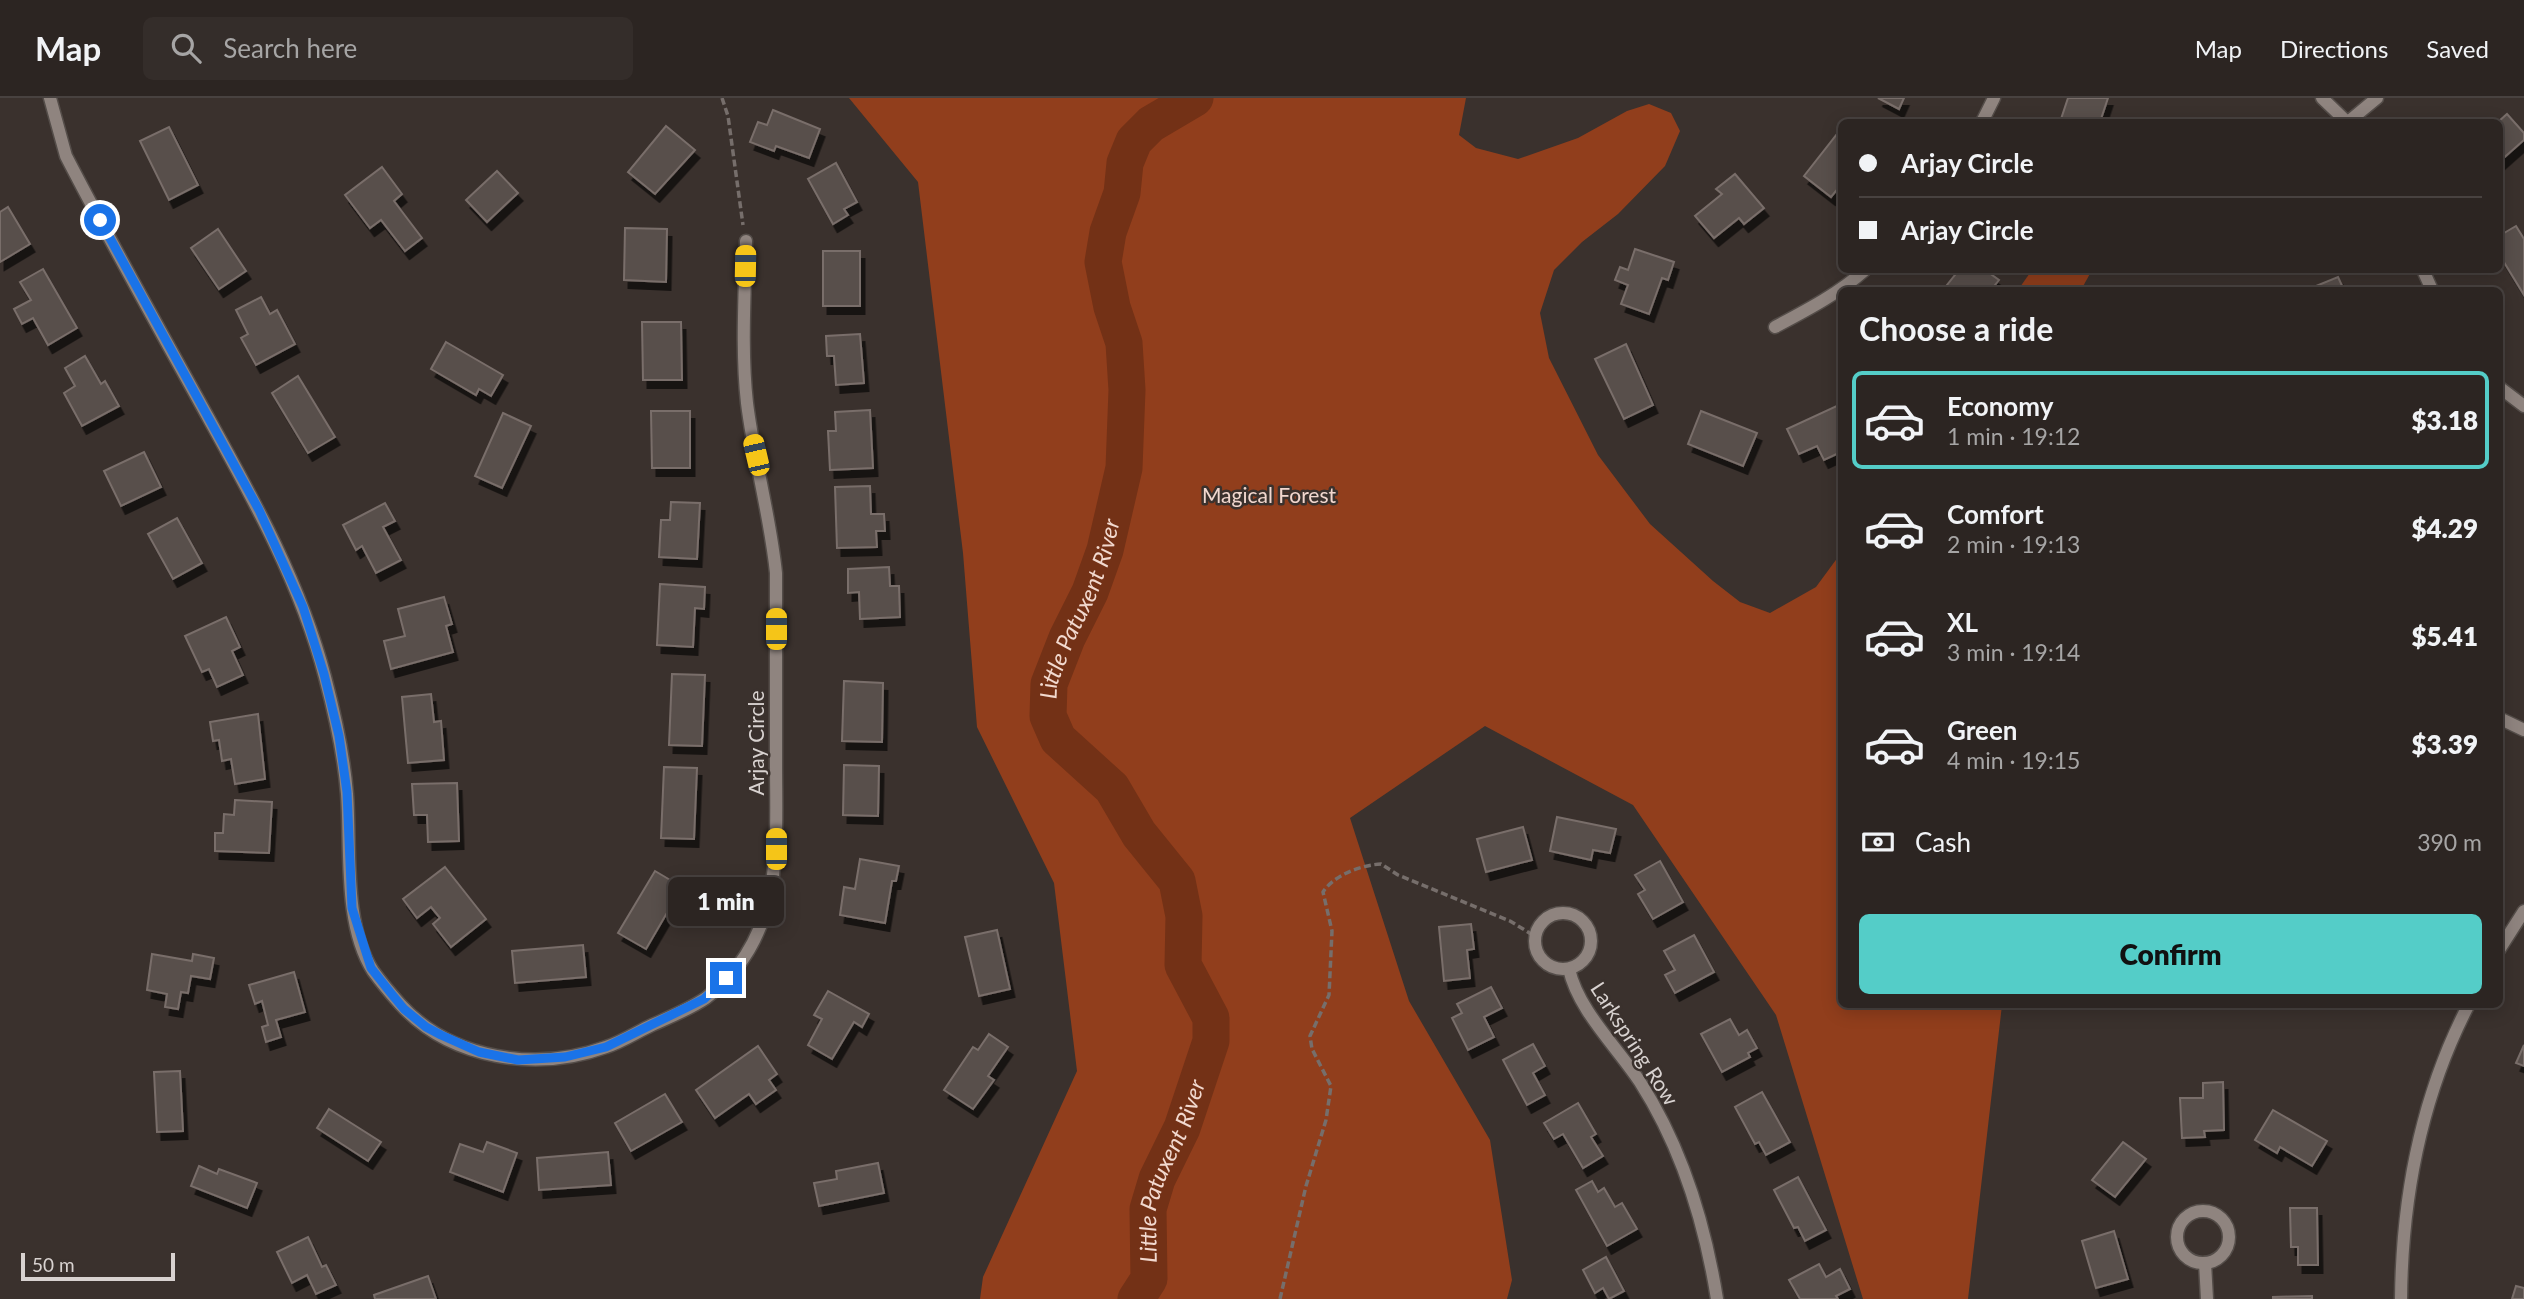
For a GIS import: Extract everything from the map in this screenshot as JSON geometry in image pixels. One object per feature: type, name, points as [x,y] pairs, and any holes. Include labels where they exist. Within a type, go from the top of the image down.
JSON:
[{"type":"street","name":"Arjay Circle","points":[[50,98],[66,156],[259,510],[303,607],[324,674],[339,736],[347,792],[352,908],[371,968],[404,1009],[426,1027],[479,1052],[518,1060],[565,1057],[606,1047],[704,999],[744,956],[768,909],[776,849],[776,573],[772,534],[747,402],[744,367],[746,241]]},
{"type":"street","points":[[1984,119],[1994,98]]},
{"type":"street","points":[[2322,98],[2344,119]]},
{"type":"street","points":[[2351,119],[2377,98]]},
{"type":"street","points":[[1844,287],[1862,273]]},
{"type":"street","points":[[1775,327],[1838,291]]},
{"type":"street","points":[[2503,390],[2524,406]]},
{"type":"street","points":[[2503,720],[2524,730]]},
{"type":"street","points":[[2503,944],[2524,911]]},
{"type":"street","name":"Larkspring Row","points":[[1569,914],[1580,919],[1588,928],[1591,940],[1590,951],[1583,961],[1569,969],[1558,969],[1547,964],[1536,946],[1536,937],[1546,920],[1556,915],[1569,914]]},
{"type":"street","name":"Larkspring Row","points":[[1569,969],[1572,983],[1582,1003],[1641,1084],[1664,1126],[1700,1216],[1717,1299]]},
{"type":"street","points":[[2401,1299],[2401,1258],[2412,1165],[2435,1082],[2467,1008]]},
{"type":"street","points":[[2209,1211],[2220,1216],[2227,1225],[2229,1235],[2227,1247],[2219,1258],[2205,1263],[2193,1261],[2183,1253],[2178,1242],[2178,1231],[2184,1219],[2195,1212],[2209,1211]]},
{"type":"street","points":[[2205,1263],[2207,1299]]},
{"type":"path","points":[[722,98],[729,116],[738,200],[746,241]]},
{"type":"path","points":[[1280,1299],[1306,1186],[1326,1121],[1331,1086],[1312,1049],[1310,1036],[1329,995],[1332,931],[1323,900],[1323,892],[1328,883],[1373,864],[1381,864],[1398,875],[1510,922],[1536,937]]},
{"type":"green space","name":"Magical Forest","points":[[849,98],[1466,98],[1459,135],[1476,148],[1518,159],[1578,138],[1627,111],[1649,104],[1671,113],[1680,131],[1665,166],[1618,214],[1582,242],[1554,270],[1540,313],[1549,358],[1598,455],[1650,524],[1740,602],[1770,613],[1816,587],[1838,557],[1838,1008],[2002,1008],[1968,1299],[1863,1299],[1776,1015],[1633,805],[1485,726],[1350,818],[1409,1001],[1490,1140],[1512,1280],[1507,1299],[980,1299],[983,1277],[1077,1071],[1054,883],[977,727],[963,553],[918,182]]},
{"type":"green space","points":[[2030,273],[2090,273],[2083,287],[2020,287]]},
{"type":"building","points":[[1878,98],[1904,98],[1899,109]]},
{"type":"building","points":[[2068,98],[2108,98],[2101,119],[2061,119]]},
{"type":"building","points":[[773,110],[820,129],[809,158],[776,146],[774,151],[750,142],[758,122],[767,125]]},
{"type":"building","points":[[2507,114],[2524,133],[2524,140],[2503,158],[2503,119]]},
{"type":"building","points":[[666,126],[695,150],[655,194],[628,172]]},
{"type":"building","points":[[169,127],[198,185],[169,200],[140,141]]},
{"type":"building","points":[[1838,133],[1838,189],[1831,197],[1804,176]]},
{"type":"building","points":[[836,163],[857,202],[844,209],[848,215],[833,224],[808,179]]},
{"type":"building","points":[[382,167],[402,194],[394,201],[422,238],[405,251],[381,220],[370,228],[345,195]]},
{"type":"building","points":[[497,171],[518,193],[487,222],[466,200]]},
{"type":"building","points":[[1735,174],[1764,208],[1744,224],[1739,218],[1714,238],[1695,216],[1722,194],[1716,189]]},
{"type":"building","points":[[8,207],[30,244],[0,262],[0,212]]},
{"type":"building","points":[[2516,226],[2524,239],[2524,295],[2503,261],[2503,234]]},
{"type":"building","points":[[625,228],[667,229],[666,282],[624,280]]},
{"type":"building","points":[[218,229],[246,271],[219,289],[191,248]]},
{"type":"building","points":[[1635,249],[1674,262],[1668,280],[1662,278],[1649,314],[1621,304],[1628,285],[1615,280],[1620,267],[1628,270]]},
{"type":"building","points":[[823,251],[860,251],[860,306],[823,306]]},
{"type":"building","points":[[43,269],[77,328],[48,345],[33,318],[22,324],[14,309],[31,300],[20,282]]},
{"type":"building","points":[[1957,273],[1989,273],[1999,280],[1993,287],[1945,287]]},
{"type":"building","points":[[2338,277],[2343,287],[2313,287]]},
{"type":"building","points":[[261,297],[270,314],[277,310],[295,344],[256,365],[241,338],[248,334],[236,310]]},
{"type":"building","points":[[642,322],[681,322],[682,380],[643,380]]},
{"type":"building","points":[[860,334],[864,383],[836,385],[834,356],[827,356],[826,336]]},
{"type":"building","points":[[446,342],[503,375],[491,396],[479,389],[476,395],[431,369]]},
{"type":"building","points":[[1626,344],[1653,405],[1624,419],[1595,359]]},
{"type":"building","points":[[85,356],[101,384],[105,381],[119,406],[82,426],[64,393],[75,386],[65,368]]},
{"type":"building","points":[[298,376],[335,437],[308,453],[272,393]]},
{"type":"building","points":[[1838,405],[1838,453],[1824,460],[1817,446],[1799,454],[1787,429]]},
{"type":"building","points":[[870,410],[873,468],[830,470],[828,431],[836,431],[835,412]]},
{"type":"building","points":[[651,411],[690,411],[690,468],[652,468]]},
{"type":"building","points":[[1701,411],[1757,433],[1743,466],[1688,444]]},
{"type":"building","points":[[503,413],[531,426],[502,488],[475,476]]},
{"type":"building","points":[[144,452],[161,487],[121,506],[104,471]]},
{"type":"building","points":[[870,486],[871,514],[884,514],[885,531],[876,531],[877,547],[837,548],[835,487]]},
{"type":"building","points":[[671,502],[700,503],[697,559],[659,557],[661,520],[670,520]]},
{"type":"building","points":[[385,503],[395,521],[383,527],[401,560],[376,573],[362,546],[356,550],[343,525]]},
{"type":"building","points":[[177,518],[202,563],[173,579],[148,534]]},
{"type":"building","points":[[889,567],[890,586],[899,586],[900,617],[860,619],[859,592],[848,593],[848,569]]},
{"type":"building","points":[[660,584],[705,587],[704,609],[695,608],[693,647],[657,645]]},
{"type":"building","points":[[444,597],[452,624],[446,626],[453,652],[391,669],[384,641],[405,636],[398,609]]},
{"type":"building","points":[[226,617],[240,647],[232,651],[243,675],[217,687],[209,669],[202,672],[185,636]]},
{"type":"building","points":[[672,674],[705,675],[702,746],[669,745]]},
{"type":"building","points":[[844,681],[883,683],[882,742],[842,741]]},
{"type":"building","points":[[431,694],[434,722],[441,721],[444,760],[408,763],[402,697]]},
{"type":"building","points":[[258,714],[265,779],[235,784],[231,759],[222,761],[219,740],[213,741],[210,722]]},
{"type":"building","points":[[844,765],[879,766],[878,816],[843,815]]},
{"type":"building","points":[[664,767],[697,768],[694,839],[661,838]]},
{"type":"building","points":[[457,783],[459,841],[428,842],[427,815],[414,815],[412,784]]},
{"type":"building","points":[[235,800],[272,802],[269,853],[215,851],[215,833],[223,833],[224,814],[234,815]]},
{"type":"building","points":[[1557,817],[1616,829],[1610,853],[1593,850],[1591,860],[1550,851]]},
{"type":"building","points":[[1523,827],[1532,860],[1486,872],[1477,839]]},
{"type":"building","points":[[860,859],[899,866],[896,881],[892,881],[885,923],[840,915],[844,887],[855,889]]},
{"type":"building","points":[[1660,861],[1683,902],[1653,919],[1638,894],[1645,890],[1635,875]]},
{"type":"building","points":[[445,867],[486,919],[451,947],[433,924],[440,918],[431,907],[417,918],[403,899]]},
{"type":"building","points":[[655,871],[682,887],[646,949],[618,933]]},
{"type":"building","points":[[1471,924],[1474,949],[1467,950],[1470,978],[1444,981],[1439,927]]},
{"type":"building","points":[[997,930],[1010,989],[979,996],[965,937]]},
{"type":"building","points":[[1694,935],[1714,972],[1675,993],[1665,975],[1675,970],[1664,951]]},
{"type":"building","points":[[583,945],[586,977],[515,983],[512,951]]},
{"type":"building","points":[[152,954],[192,961],[193,954],[214,958],[210,979],[191,976],[188,993],[181,992],[178,1009],[165,1007],[167,994],[147,990]]},
{"type":"building","points":[[294,972],[305,1012],[276,1020],[281,1037],[266,1042],[262,1027],[268,1025],[262,1001],[255,1004],[249,985]]},
{"type":"building","points":[[1491,987],[1502,1008],[1484,1017],[1494,1037],[1468,1050],[1452,1018],[1462,1013],[1457,1004]]},
{"type":"building","points":[[828,991],[869,1014],[862,1027],[854,1022],[832,1059],[808,1045],[822,1019],[814,1015]]},
{"type":"building","points":[[1730,1019],[1739,1035],[1747,1030],[1757,1048],[1748,1053],[1750,1057],[1722,1072],[1701,1034]]},
{"type":"building","points":[[989,1034],[1008,1047],[988,1076],[994,1080],[973,1109],[944,1090],[973,1047],[978,1050]]},
{"type":"building","points":[[1533,1044],[1545,1066],[1533,1073],[1545,1095],[1527,1105],[1503,1060]]},
{"type":"building","points":[[2524,1045],[2524,1066],[2516,1063]]},
{"type":"building","points":[[758,1046],[777,1074],[769,1080],[776,1090],[756,1104],[749,1094],[715,1118],[696,1090]]},
{"type":"building","points":[[180,1071],[183,1131],[157,1132],[154,1072]]},
{"type":"building","points":[[2223,1082],[2224,1130],[2204,1131],[2205,1137],[2182,1138],[2180,1098],[2203,1098],[2203,1083]]},
{"type":"building","points":[[1762,1092],[1790,1142],[1766,1155],[1759,1142],[1755,1144],[1735,1107]]},
{"type":"building","points":[[665,1094],[682,1122],[631,1151],[615,1123]]},
{"type":"building","points":[[1578,1103],[1596,1134],[1591,1137],[1603,1156],[1583,1168],[1563,1134],[1554,1139],[1544,1123]]},
{"type":"building","points":[[329,1109],[381,1142],[368,1161],[317,1128]]},
{"type":"building","points":[[2273,1110],[2327,1141],[2312,1166],[2280,1147],[2277,1153],[2255,1140]]},
{"type":"building","points":[[487,1142],[517,1153],[503,1192],[450,1172],[460,1144],[483,1152]]},
{"type":"building","points":[[2123,1142],[2146,1159],[2115,1197],[2092,1180]]},
{"type":"building","points":[[608,1152],[611,1185],[539,1190],[537,1158]]},
{"type":"building","points":[[878,1163],[884,1193],[819,1206],[814,1183],[837,1179],[836,1171]]},
{"type":"building","points":[[199,1166],[217,1174],[219,1169],[257,1183],[247,1208],[191,1186]]},
{"type":"building","points":[[1798,1177],[1826,1230],[1805,1241],[1798,1227],[1794,1228],[1774,1190]]},
{"type":"building","points":[[1592,1181],[1598,1192],[1604,1188],[1615,1207],[1622,1203],[1637,1229],[1607,1246],[1576,1190]]},
{"type":"building","points":[[2290,1208],[2317,1208],[2318,1265],[2298,1265],[2298,1247],[2291,1247]]},
{"type":"building","points":[[2114,1231],[2128,1279],[2096,1288],[2082,1241]]},
{"type":"building","points":[[308,1237],[322,1267],[326,1265],[336,1285],[316,1294],[307,1275],[292,1283],[277,1252]]},
{"type":"building","points":[[1606,1257],[1624,1291],[1609,1299],[1603,1288],[1595,1293],[1583,1270]]},
{"type":"building","points":[[1819,1264],[1826,1277],[1840,1269],[1850,1289],[1836,1296],[1838,1299],[1800,1299],[1789,1280]]},
{"type":"building","points":[[428,1276],[436,1299],[375,1299],[374,1295]]},
{"type":"building","points":[[2516,1286],[2524,1288],[2524,1299],[2512,1299]]},
{"type":"building","points":[[2312,1296],[2312,1299],[2273,1299],[2273,1297]]},
{"type":"waterway","name":"Little Patuxent River","points":[[1136,1299],[1149,1279],[1148,1209],[1157,1179],[1182,1128],[1211,1041],[1211,1018],[1183,965],[1184,916],[1177,881],[1139,834],[1112,788],[1058,739],[1048,716],[1049,684],[1067,638],[1090,592],[1105,550],[1124,468],[1127,390],[1124,343],[1112,307],[1103,262],[1108,232],[1122,193],[1125,163],[1134,141],[1151,124],[1195,98]]},
{"type":"route","points":[[100,220],[259,510],[303,607],[324,674],[339,736],[347,792],[352,908],[371,968],[404,1009],[426,1027],[479,1052],[518,1060],[565,1057],[606,1047],[682,1011],[704,999],[726,978]]}]
